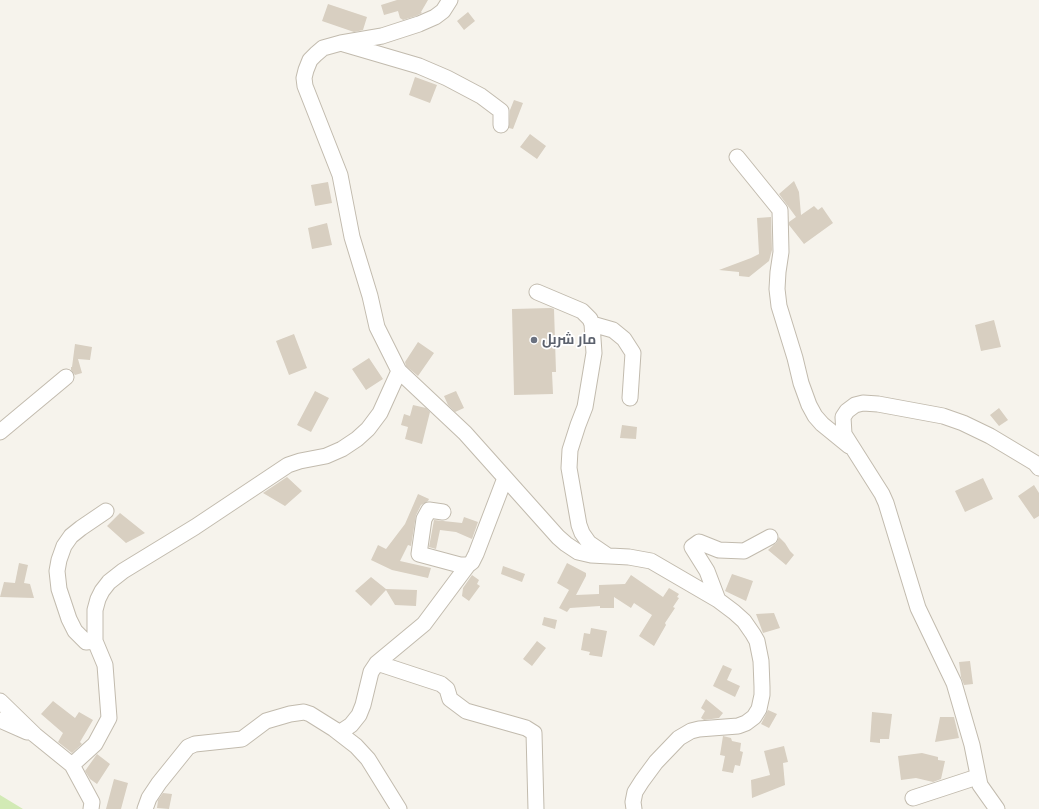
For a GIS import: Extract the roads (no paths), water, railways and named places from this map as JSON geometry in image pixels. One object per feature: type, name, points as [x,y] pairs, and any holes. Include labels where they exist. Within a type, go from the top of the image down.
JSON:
[{"type":"street","points":[[450,0],[443,11],[435,17],[419,24],[382,36],[341,43],[323,48],[310,60],[304,78],[305,86],[340,175],[352,237],[370,296],[377,327],[399,370],[465,432],[558,537],[566,544],[584,554],[629,557],[651,561],[718,600],[734,612],[750,628],[756,641],[761,661],[762,695],[759,709],[754,717],[746,723],[738,726],[699,729],[691,731],[679,738],[656,762],[635,792],[633,802],[634,809]]},
{"type":"street","points":[[341,43],[419,66],[447,78],[481,96],[501,111],[501,125]]},
{"type":"street","points":[[737,157],[780,210],[781,252],[777,289],[779,306],[801,383],[809,405],[815,416],[822,424],[853,449]]},
{"type":"street","points":[[536,292],[582,311],[590,319],[592,324],[594,353],[585,407],[570,450],[569,468],[579,526],[582,533],[589,544],[609,556]]},
{"type":"street","points":[[592,324],[613,330],[624,339],[633,353],[630,398]]},
{"type":"street","points":[[72,765],[95,744],[109,718],[105,665],[95,641],[95,610],[102,591],[109,582],[122,571],[195,527],[288,465],[326,456],[342,450],[368,429],[380,413],[399,370]]},
{"type":"street","points":[[0,432],[66,377]]},
{"type":"street","points":[[998,809],[980,785],[977,777],[972,745],[954,683],[918,608],[886,502],[844,434],[843,417],[847,411],[855,405],[863,403],[878,404],[944,416],[990,436],[1039,468]]},
{"type":"street","points":[[340,733],[351,725],[359,715],[371,672],[377,663],[424,624],[468,565],[472,562],[505,478]]},
{"type":"street","points":[[443,512],[429,510],[424,519],[419,554],[460,565],[468,565]]},
{"type":"street","points":[[95,641],[86,642],[75,631],[69,619],[59,589],[57,571],[62,553],[71,536],[106,511]]},
{"type":"street","points":[[718,600],[707,571],[692,548],[698,542],[719,550],[744,551],[770,537]]},
{"type":"street","points":[[377,663],[441,684],[447,690],[450,699],[466,711],[526,728],[534,733],[536,809]]},
{"type":"street","points":[[0,701],[35,735],[72,765],[92,802],[91,809]]},
{"type":"street","points":[[145,809],[149,798],[159,783],[185,749],[192,744],[242,739],[266,721],[290,714],[304,712],[310,714],[340,733],[356,746],[368,760],[398,809]]},
{"type":"street","points":[[0,720],[35,735]]},
{"type":"street","points":[[913,798],[977,777]]},
{"type":"place","name":"مار شربل","points":[[534,340]]}]
